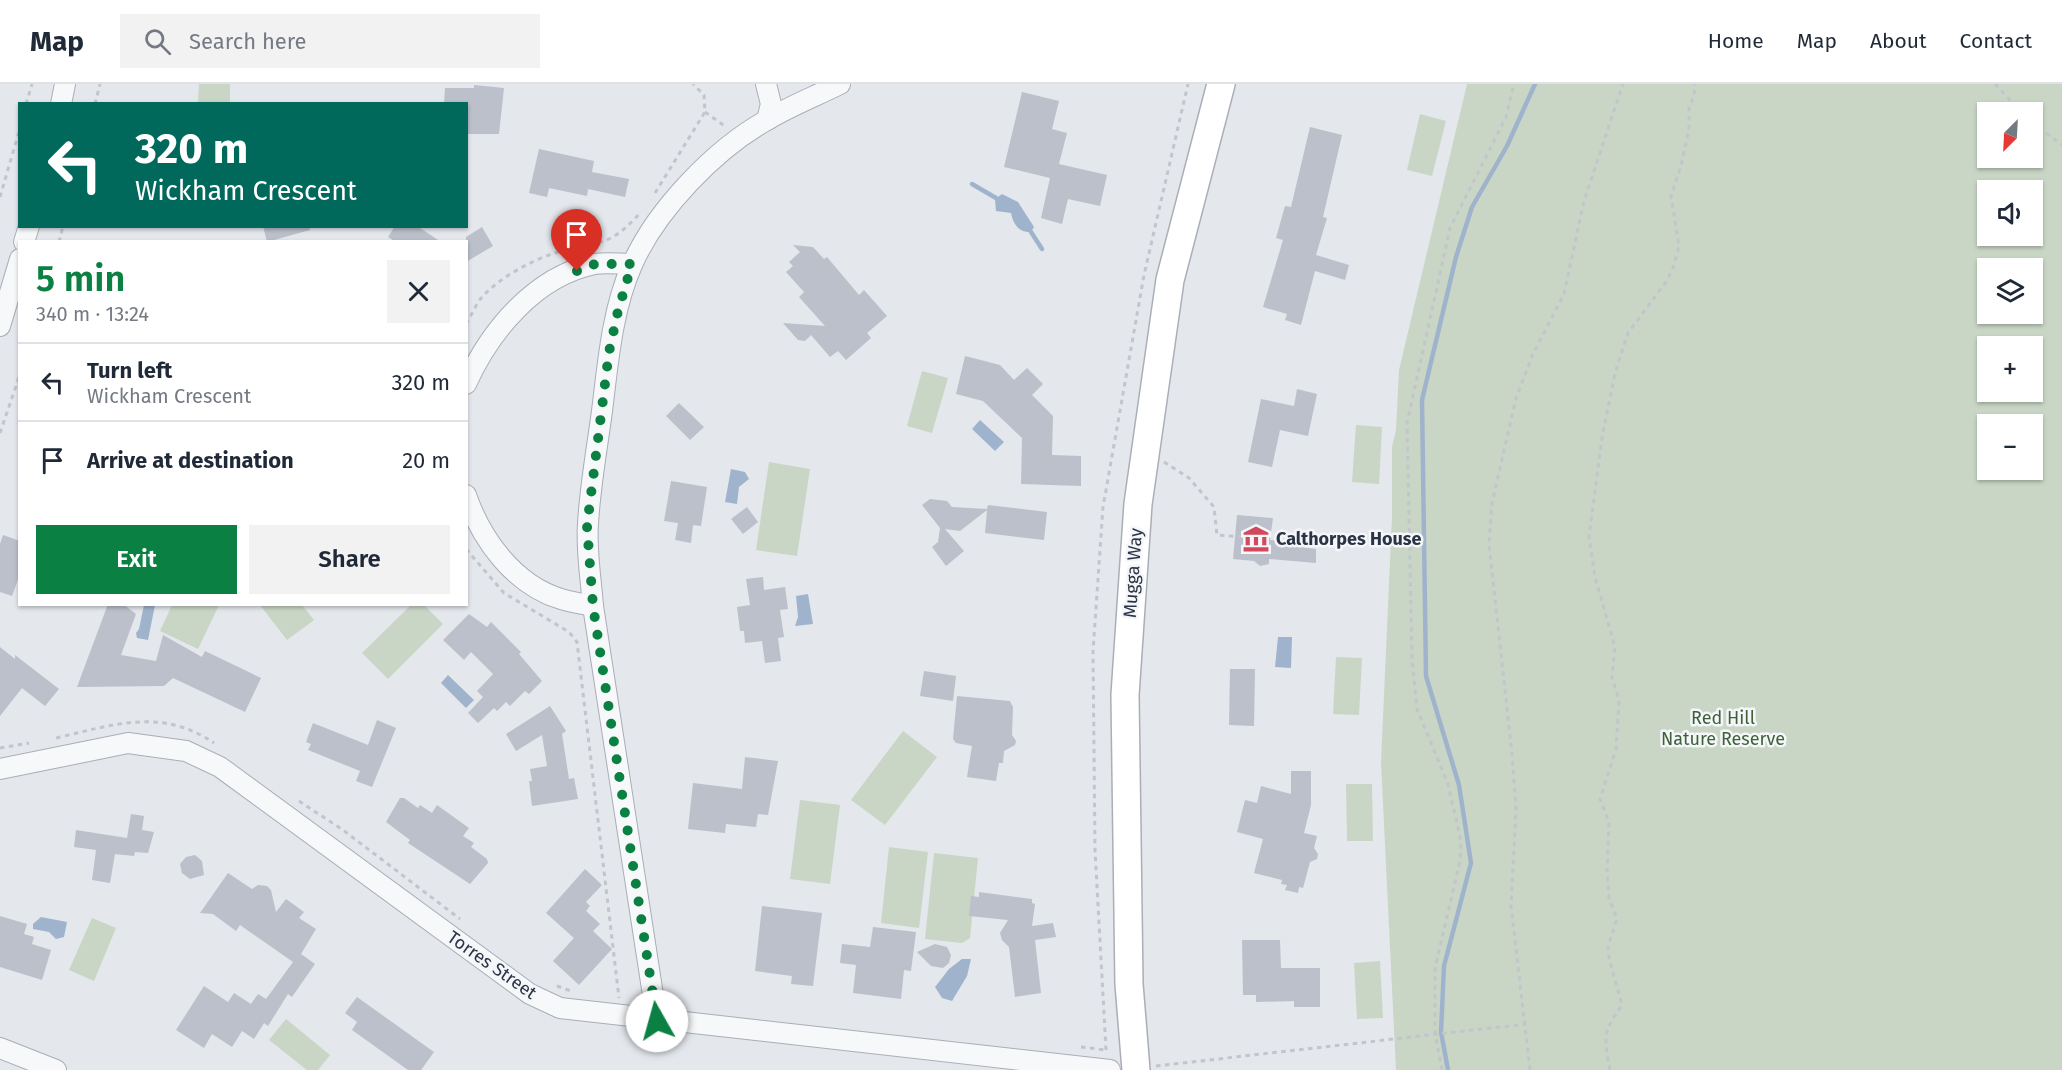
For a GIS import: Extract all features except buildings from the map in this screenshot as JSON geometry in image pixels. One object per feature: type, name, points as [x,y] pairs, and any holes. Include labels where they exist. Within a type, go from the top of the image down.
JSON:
[{"type":"main road","name":"Mugga Way","points":[[1128,1069],[1125,695],[1138,504],[1170,280],[1221,84]]},
{"type":"street","points":[[61,102],[65,84]]},
{"type":"street","points":[[766,84],[771,104],[767,120]]},
{"type":"street","points":[[656,1012],[593,606],[587,526],[609,352],[632,264],[655,226],[688,184],[741,138],[767,120],[840,84]]},
{"type":"street","points":[[0,326],[5,291],[18,262]]},
{"type":"street","points":[[468,380],[477,360],[523,302],[558,279],[595,264],[632,264]]},
{"type":"street","points":[[468,501],[472,513],[494,552],[525,579],[559,599],[593,606]]},
{"type":"street","name":"Torres Street","points":[[0,769],[128,743],[186,751],[220,767],[530,994],[560,1008],[656,1012],[1128,1069]]},
{"type":"street","points":[[0,1048],[56,1070]]},
{"type":"path","points":[[27,102],[32,84]]},
{"type":"path","points":[[96,102],[100,84]]},
{"type":"path","points":[[652,196],[705,112],[704,95],[693,84]]},
{"type":"path","points":[[1442,1070],[1436,1033],[1435,968],[1460,861],[1461,841],[1448,784],[1417,709],[1412,658],[1407,423],[1450,228],[1506,117],[1514,84]]},
{"type":"path","points":[[1530,1070],[1511,906],[1516,809],[1489,544],[1492,503],[1516,398],[1533,354],[1564,294],[1584,201],[1623,84]]},
{"type":"path","points":[[1610,1070],[1604,1050],[1605,1036],[1607,1026],[1622,1005],[1609,958],[1608,946],[1617,919],[1608,889],[1609,822],[1600,799],[1616,749],[1619,701],[1612,677],[1614,647],[1595,577],[1589,537],[1602,438],[1615,372],[1628,333],[1666,282],[1673,268],[1679,246],[1671,195],[1681,166],[1689,128],[1689,107],[1694,96],[1695,84]]},
{"type":"path","points":[[1995,84],[2012,102]]},
{"type":"path","points":[[705,112],[741,138]]},
{"type":"path","points":[[2043,131],[2062,146]]},
{"type":"path","points":[[0,197],[18,135]]},
{"type":"path","points":[[468,321],[483,297],[506,278],[531,262],[556,253],[611,240],[623,231],[646,206]]},
{"type":"path","points":[[0,433],[18,380]]},
{"type":"path","points":[[1144,459],[1167,462],[1190,478],[1214,507],[1217,535],[1244,537]]},
{"type":"path","points":[[468,551],[504,593],[569,632],[577,642],[619,998]]},
{"type":"path","points":[[49,740],[137,720],[170,722],[206,738],[222,749]]},
{"type":"path","points":[[0,748],[38,742]]},
{"type":"path","points":[[296,799],[343,830],[463,921]]},
{"type":"path","points":[[554,984],[580,992]]},
{"type":"path","points":[[609,997],[619,998],[656,1012]]},
{"type":"path","points":[[1128,1069],[1526,1024]]},
{"type":"path","points":[[1070,1046],[1106,1050]]},
{"type":"green space","points":[[199,84],[230,84],[230,102],[198,102]]},
{"type":"green space","name":"Red Hill Nature Reserve","points":[[1467,84],[2062,84],[2062,1070],[1396,1070],[1381,762],[1392,517],[1392,447],[1396,430],[1399,370]]},
{"type":"green space","points":[[1420,114],[1446,121],[1432,176],[1407,170]]},
{"type":"green space","points":[[922,371],[948,378],[932,433],[907,426]]},
{"type":"green space","points":[[1356,425],[1382,427],[1379,484],[1352,482]]},
{"type":"green space","points":[[769,462],[810,469],[797,556],[756,550]]},
{"type":"green space","points":[[172,606],[219,606],[198,649],[160,631]]},
{"type":"green space","points":[[261,606],[303,606],[314,620],[287,640]]},
{"type":"green space","points":[[410,606],[425,606],[443,624],[388,679],[362,653]]},
{"type":"green space","points":[[1336,657],[1362,658],[1359,715],[1333,714]]},
{"type":"green space","points":[[903,731],[937,757],[885,825],[851,800]]},
{"type":"green space","points":[[1346,784],[1372,784],[1373,841],[1347,841]]},
{"type":"green space","points":[[800,800],[840,805],[830,884],[790,879]]},
{"type":"green space","points":[[889,847],[928,852],[919,928],[881,923]]},
{"type":"green space","points":[[934,853],[978,858],[970,938],[962,943],[925,939]]},
{"type":"green space","points":[[92,918],[116,928],[94,981],[69,970]]},
{"type":"green space","points":[[1380,961],[1383,1018],[1357,1019],[1354,963]]},
{"type":"green space","points":[[286,1019],[330,1055],[318,1070],[307,1070],[269,1040]]},
{"type":"water","points":[[1002,194],[1018,202],[1034,227],[1031,232],[1017,227],[1011,213],[996,211],[995,199]]},
{"type":"water","points":[[980,420],[1004,442],[995,451],[972,429]]},
{"type":"water","points":[[731,469],[745,472],[749,479],[739,487],[737,504],[725,502]]},
{"type":"water","points":[[808,594],[813,624],[795,626],[798,617],[796,596]]},
{"type":"water","points":[[144,606],[155,606],[148,640],[137,638],[136,633]]},
{"type":"water","points":[[1278,637],[1292,637],[1291,668],[1275,667]]},
{"type":"water","points":[[448,675],[474,700],[466,708],[441,683]]},
{"type":"water","points":[[41,917],[67,922],[64,937],[56,939],[49,932],[33,929],[33,924]]},
{"type":"water","points":[[962,959],[971,959],[967,976],[952,1001],[942,998],[935,987],[949,969]]},
{"type":"waterway","points":[[1448,1070],[1441,1032],[1444,966],[1471,863],[1459,785],[1426,676],[1422,400],[1456,257],[1472,207],[1507,146],[1535,84]]},
{"type":"waterway","points":[[972,184],[996,198]]},
{"type":"waterway","points":[[1031,232],[1042,249]]},
{"type":"place","name":"Calthorpes House","points":[[1256,539]]},
{"type":"route","points":[[577,271],[595,264],[632,264],[609,352],[587,526],[593,606],[657,1021]]}]
